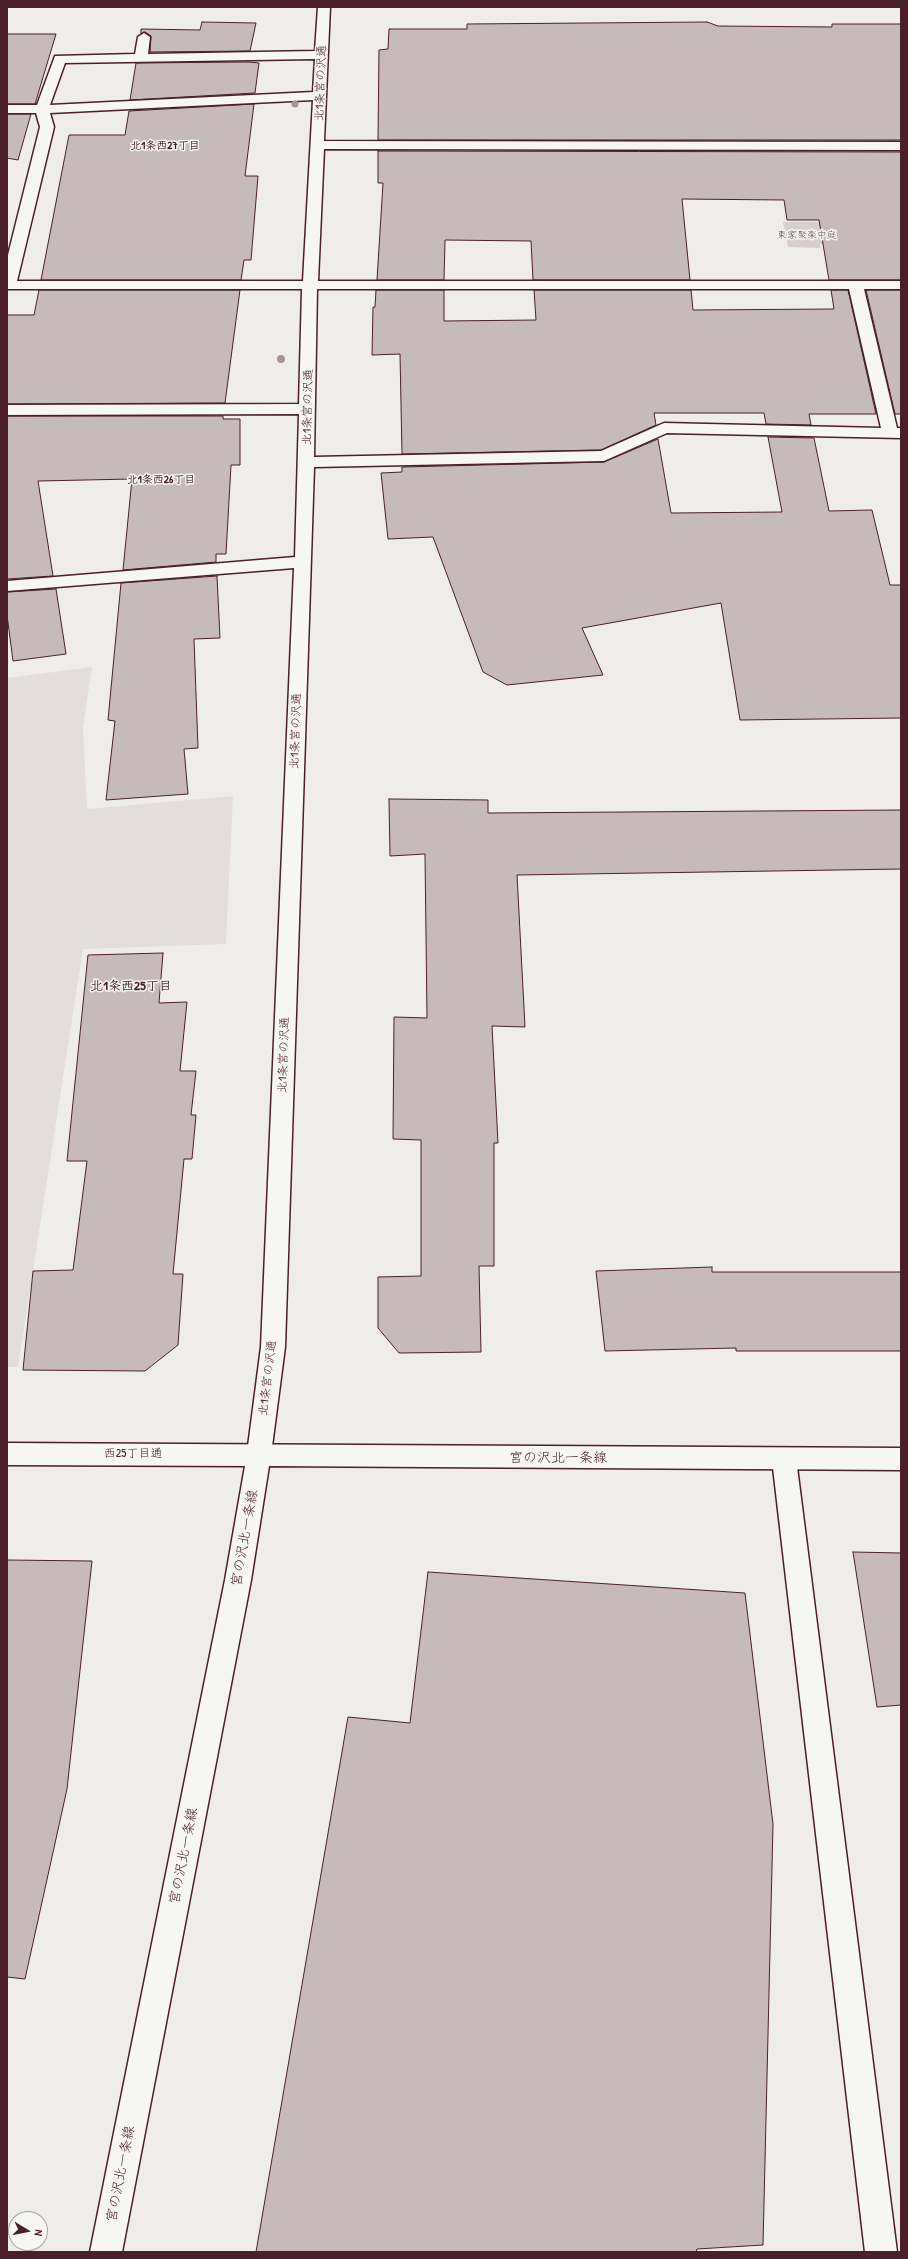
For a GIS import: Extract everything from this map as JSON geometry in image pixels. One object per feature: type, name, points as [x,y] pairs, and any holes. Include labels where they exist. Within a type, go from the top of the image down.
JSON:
[{"type":"street","name":"北1条宮の沢通","points":[[259,1454],[273,1347],[303,562],[310,285],[324,7]]},
{"type":"street","points":[[141,58],[144,37]]},
{"type":"street","points":[[322,55],[60,59],[42,109],[47,127],[7,285],[901,285]]},
{"type":"street","points":[[7,109],[42,109],[320,96]]},
{"type":"street","points":[[318,145],[901,146]]},
{"type":"street","points":[[306,462],[604,456],[664,428],[896,432],[855,285]]},
{"type":"street","points":[[7,410],[308,409]]},
{"type":"street","points":[[7,586],[303,562]]},
{"type":"street","name":"西25丁目通","points":[[7,1454],[259,1454]]},
{"type":"street","name":"宮の沢北一条線","points":[[106,2252],[236,1588],[259,1454],[901,1459]]},
{"type":"street","points":[[784,1459],[881,2252]]},
{"type":"shaded area","points":[[92,667],[83,727],[87,809],[233,796],[226,944],[83,949],[18,1367],[7,1367],[7,678]]},
{"type":"green space","name":"東家聚楽中庭","points":[[783,222],[826,222],[831,244],[820,244],[820,248],[788,247]]},
{"type":"building","points":[[202,22],[256,23],[250,51],[150,52],[151,36],[145,32],[141,34],[141,29],[200,30]]},
{"type":"building","points":[[707,22],[718,26],[832,27],[832,24],[901,24],[901,140],[378,140],[379,50],[388,49],[389,29],[467,29],[467,24]]},
{"type":"building","points":[[7,34],[56,34],[35,104],[7,104]]},
{"type":"building","points":[[136,63],[259,63],[255,93],[130,100]]},
{"type":"building","points":[[254,104],[245,176],[258,176],[251,260],[244,260],[241,280],[41,280],[69,135],[125,135],[129,111]]},
{"type":"building","points":[[7,114],[31,114],[18,160],[7,158]]},
{"type":"building","points":[[378,151],[901,152],[901,280],[829,280],[819,220],[787,220],[784,200],[682,199],[690,280],[533,280],[531,241],[445,240],[444,280],[377,280],[383,183],[378,183]]},
{"type":"building","points":[[39,290],[240,290],[225,403],[7,404],[7,315],[34,315]]},
{"type":"building","points":[[376,290],[444,290],[444,321],[536,320],[534,290],[691,290],[693,310],[834,309],[831,290],[848,290],[876,414],[809,414],[811,425],[766,424],[764,413],[654,413],[656,425],[601,450],[402,454],[400,354],[372,355],[373,307],[375,307]]},
{"type":"building","points":[[866,290],[901,290],[901,414],[895,414]]},
{"type":"building","points":[[7,416],[223,416],[223,419],[240,419],[240,465],[231,465],[226,554],[216,554],[216,562],[123,570],[132,479],[38,481],[53,576],[7,579]]},
{"type":"building","points":[[768,437],[814,438],[829,511],[872,510],[890,585],[901,585],[901,718],[740,720],[721,603],[582,628],[603,675],[507,685],[483,672],[433,537],[388,539],[381,473],[402,472],[402,467],[604,462],[658,439],[671,513],[782,512]]},
{"type":"building","points":[[217,576],[220,638],[194,639],[198,748],[184,749],[188,794],[106,800],[115,721],[108,720],[121,583]]},
{"type":"building","points":[[56,589],[66,654],[13,661],[7,615],[7,592]]},
{"type":"building","points":[[389,799],[488,800],[488,813],[901,810],[901,869],[517,875],[525,1027],[492,1026],[498,1143],[494,1143],[494,1266],[479,1266],[481,1352],[399,1353],[378,1328],[378,1277],[421,1276],[421,1140],[393,1139],[394,1017],[427,1018],[425,854],[390,856]]},
{"type":"building","points":[[163,953],[159,1003],[187,1002],[180,1071],[196,1071],[191,1115],[196,1115],[192,1159],[184,1159],[173,1274],[183,1274],[178,1345],[145,1371],[23,1370],[33,1271],[73,1270],[87,1161],[67,1161],[88,955]]},
{"type":"building","points":[[712,1267],[712,1272],[901,1272],[901,1351],[736,1351],[736,1348],[605,1351],[596,1271]]},
{"type":"building","points":[[853,1552],[901,1553],[901,1705],[877,1707]]},
{"type":"building","points":[[7,1560],[92,1561],[67,1789],[25,1979],[7,1977]]},
{"type":"building","points":[[428,1572],[745,1593],[773,1824],[763,2245],[697,2249],[696,2252],[256,2252],[348,1717],[410,1723]]},
{"type":"district","name":"北1条西27丁目","points":[[165,146]]},
{"type":"district","name":"北1条西26丁目","points":[[161,480]]},
{"type":"district","name":"北1条西25丁目","points":[[131,987]]}]
